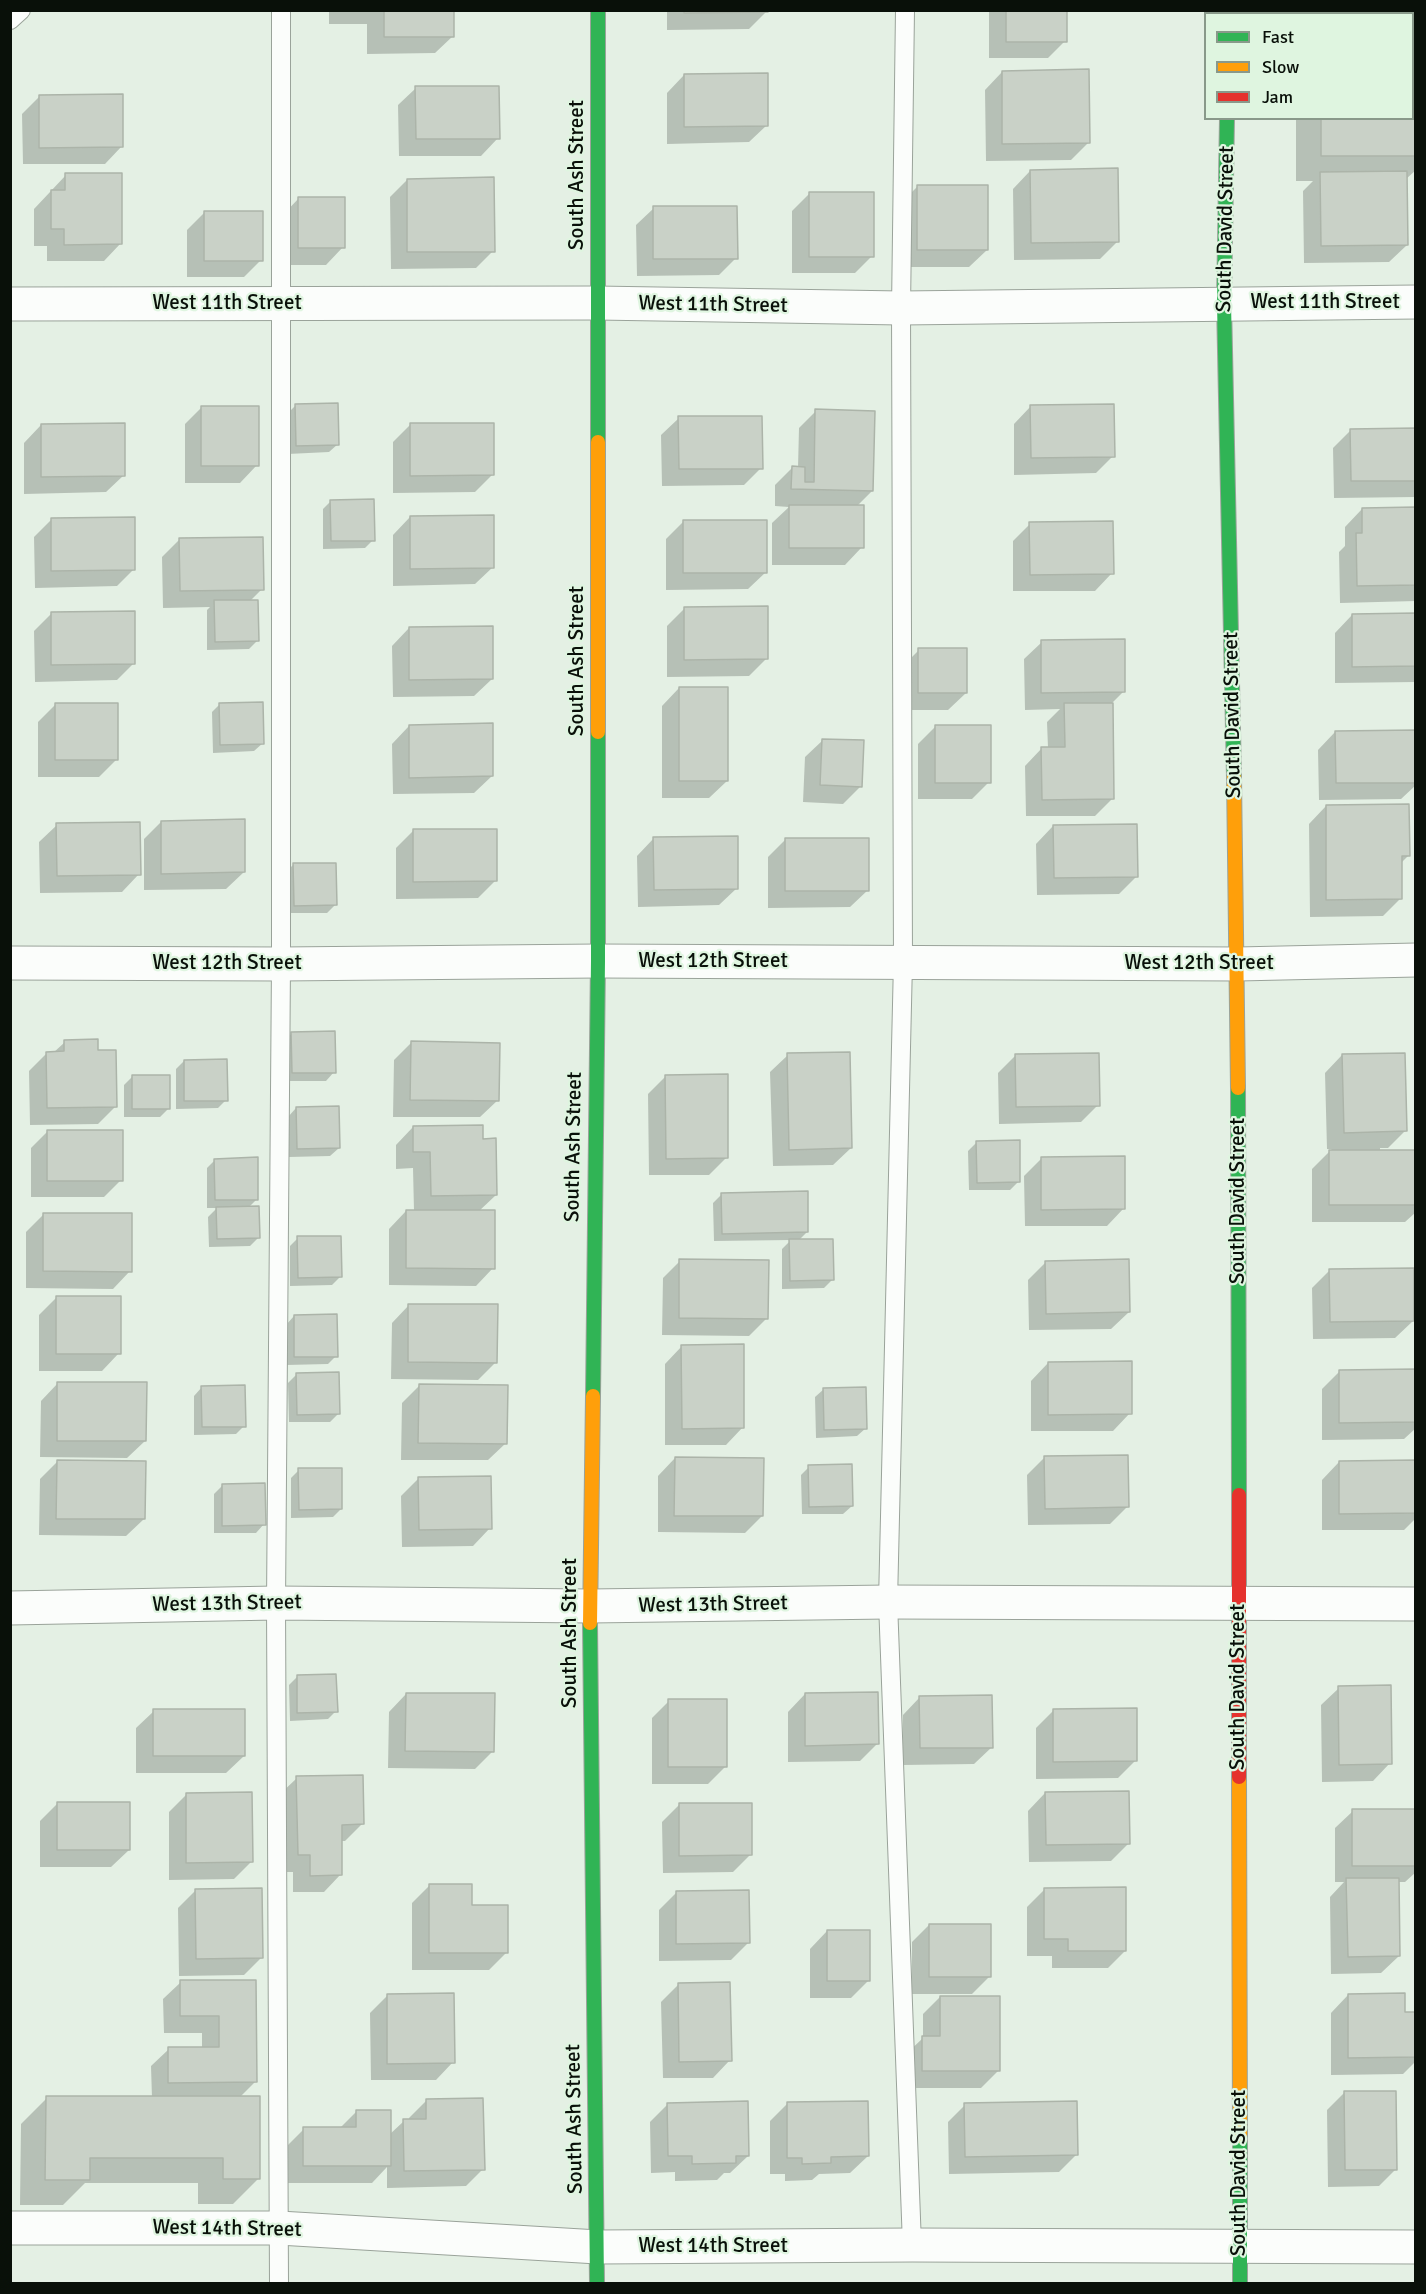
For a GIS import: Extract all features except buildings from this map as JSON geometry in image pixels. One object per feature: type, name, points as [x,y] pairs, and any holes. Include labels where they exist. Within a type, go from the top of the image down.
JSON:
[{"type":"street","name":"South Ash Street","points":[[597,2283],[590,1606],[598,961],[598,10]]},
{"type":"street","name":"South David Street","points":[[1227,120],[1224,303],[1238,964],[1239,2283]]},
{"type":"street","name":"West 11th Street","points":[[10,304],[597,303],[901,308],[1416,302]]},
{"type":"street","name":"West 12th Street","points":[[10,963],[281,964],[598,961],[1238,964],[1416,960]]},
{"type":"street","name":"West 13th Street","points":[[10,1608],[276,1603],[590,1606],[888,1602],[1416,1604]]},
{"type":"street","name":"West 14th Street","points":[[10,2228],[279,2228],[598,2247],[912,2245],[1416,2247]]},
{"type":"lane","points":[[10,20],[21,10]]},
{"type":"lane","points":[[279,2283],[276,1603],[281,964],[281,10]]},
{"type":"lane","points":[[905,10],[901,308],[903,962],[888,1602],[912,2245]]},
{"type":"traffic: fast","points":[[598,10],[598,442]]},
{"type":"traffic: fast","points":[[1227,120],[1224,303],[1234,777]]},
{"type":"traffic: fast","points":[[593,1396],[598,732]]},
{"type":"traffic: fast","points":[[1238,1088],[1239,1495]]},
{"type":"traffic: fast","points":[[590,1623],[597,2284]]},
{"type":"traffic: fast","points":[[1240,2136],[1240,2284]]},
{"type":"traffic: slow","points":[[598,442],[598,732]]},
{"type":"traffic: slow","points":[[1234,777],[1238,1088]]},
{"type":"traffic: slow","points":[[590,1623],[593,1396]]},
{"type":"traffic: slow","points":[[1239,1777],[1240,2136]]},
{"type":"traffic: jam","points":[[1239,1495],[1239,1777]]}]
